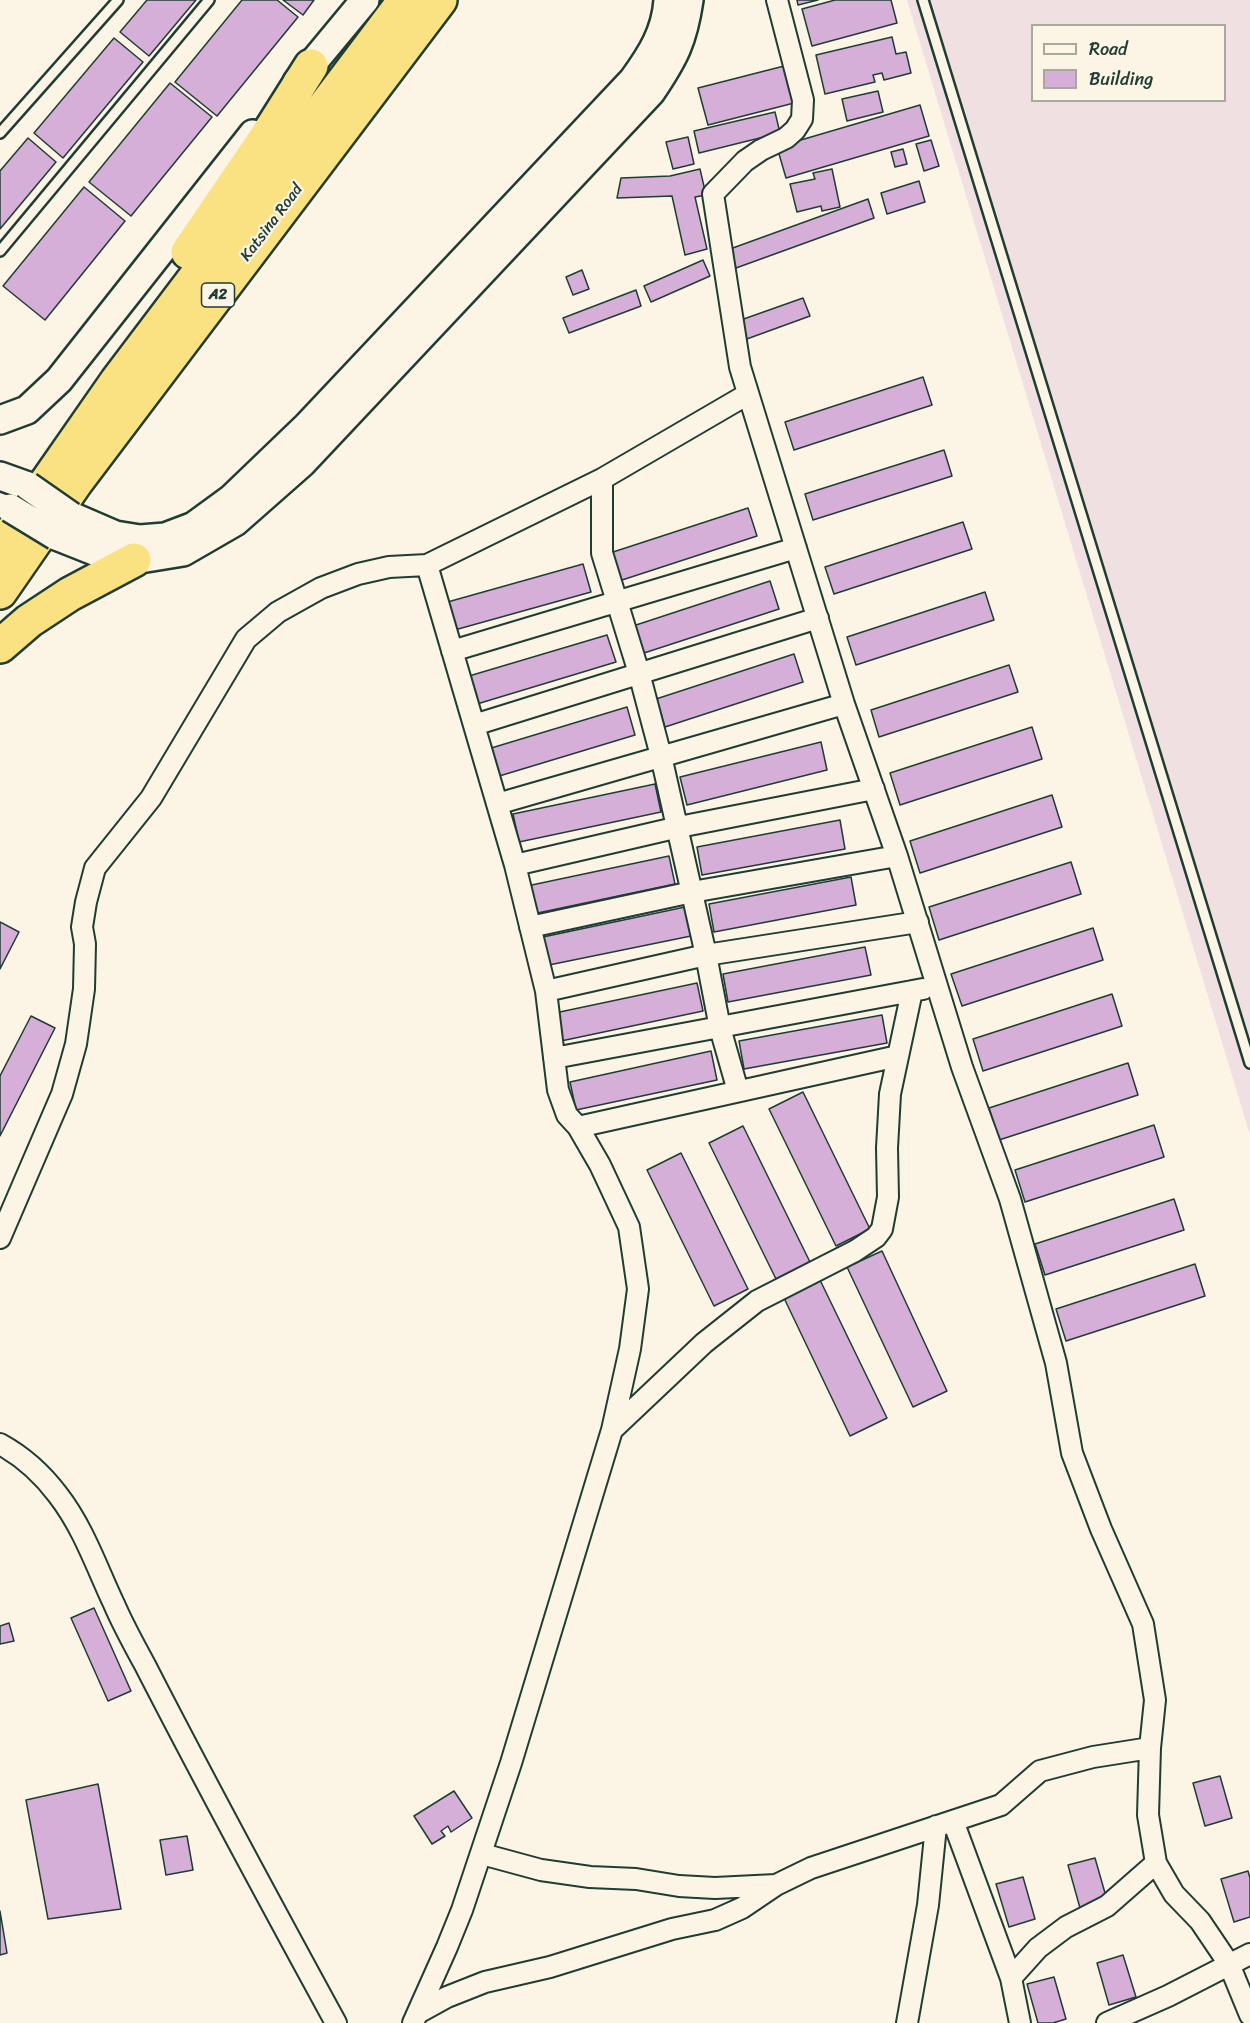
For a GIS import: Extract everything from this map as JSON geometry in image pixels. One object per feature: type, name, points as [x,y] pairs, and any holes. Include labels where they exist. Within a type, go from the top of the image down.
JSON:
[{"type":"highway","name":"Katsina Road","points":[[0,549],[117,381],[405,0]]},
{"type":"highway","name":"Katsina Road","points":[[0,592],[76,482],[440,0]]},
{"type":"highway","points":[[67,453],[78,412],[107,361],[181,263],[266,139],[311,66]]},
{"type":"highway","points":[[0,646],[29,621],[70,594],[134,560]]},
{"type":"main road","points":[[0,420],[27,410],[59,380],[232,159],[365,0]]},
{"type":"main road","points":[[5,507],[64,526],[140,539],[165,537],[194,526],[231,499],[307,426],[633,80],[655,48],[667,18],[668,0]]},
{"type":"main road","points":[[0,476],[28,486],[64,526],[109,557],[134,560],[183,552],[235,522],[302,463],[651,92],[671,63],[685,28],[689,0]]},
{"type":"street","points":[[777,0],[803,100],[802,119],[786,138],[745,161],[713,194],[738,357],[844,704],[897,856],[962,1067],[1010,1199],[1056,1363],[1072,1453],[1101,1529],[1143,1624],[1155,1700],[1150,1748],[1148,1815],[1155,1863],[1174,1894],[1200,1921],[1229,1964],[1250,2015]]},
{"type":"street","points":[[0,1238],[62,1094],[76,1044],[84,989],[85,944],[82,927],[95,868],[151,798],[177,758],[246,639],[278,612],[321,588],[358,574],[389,567],[427,565],[602,479],[748,394]]},
{"type":"street","points":[[602,479],[602,553],[639,673],[679,827],[720,1028],[738,1091]]},
{"type":"street","points":[[452,651],[796,548]]},
{"type":"street","points":[[415,2018],[447,1947],[482,1854],[547,1649],[612,1430],[630,1349],[638,1289],[629,1227],[600,1165],[578,1127],[567,1115],[558,1090],[546,991],[515,865],[427,565]]},
{"type":"street","points":[[474,724],[818,618]]},
{"type":"street","points":[[497,804],[844,704]]},
{"type":"street","points":[[515,865],[679,827],[874,789]]},
{"type":"street","points":[[530,927],[692,892],[897,856]]},
{"type":"street","points":[[546,991],[706,955],[918,922]]},
{"type":"street","points":[[554,1058],[937,987]]},
{"type":"street","points":[[612,1430],[704,1343],[758,1301],[876,1238],[882,1229],[888,1197],[887,1148],[890,1094],[912,991]]},
{"type":"street","points":[[578,1127],[898,1056]]},
{"type":"street","points":[[0,1444],[11,1450],[37,1472],[58,1496],[73,1519],[206,1785],[336,2023]]},
{"type":"street","points":[[415,2018],[447,1998],[485,1982],[550,1967],[672,1929],[715,1920],[742,1908],[776,1885],[811,1868],[1000,1805],[1040,1772],[1092,1757],[1150,1748]]},
{"type":"street","points":[[944,1824],[1011,1978],[1020,2023]]},
{"type":"street","points":[[907,2023],[944,1824]]},
{"type":"street","points":[[482,1854],[541,1870],[590,1877],[636,1879],[679,1886],[715,1888],[776,1885]]},
{"type":"street","points":[[1011,1978],[1038,1948],[1066,1927],[1107,1906],[1155,1863]]},
{"type":"street","points":[[1107,2023],[1168,1996],[1250,1954]]},
{"type":"lane","points":[[0,133],[118,0]]},
{"type":"lane","points":[[0,251],[209,0]]},
{"type":"lane","points":[[923,0],[1250,1063]]},
{"type":"shaded area","points":[[907,0],[1250,0],[1250,1135]]},
{"type":"building","points":[[147,0],[196,0],[149,56],[120,32]]},
{"type":"building","points":[[242,0],[277,0],[298,17],[217,116],[175,82]]},
{"type":"building","points":[[283,0],[314,0],[303,15]]},
{"type":"building","points":[[797,0],[818,0],[798,5]]},
{"type":"building","points":[[835,0],[891,0],[897,23],[812,46],[802,9]]},
{"type":"building","points":[[892,37],[896,54],[906,52],[911,73],[884,80],[882,73],[873,75],[875,82],[825,94],[816,55]]},
{"type":"building","points":[[114,38],[143,62],[63,158],[34,133]]},
{"type":"building","points":[[788,65],[798,102],[708,125],[698,88]]},
{"type":"building","points":[[170,83],[212,117],[131,216],[89,182]]},
{"type":"building","points":[[878,91],[883,112],[847,121],[842,99]]},
{"type":"building","points":[[920,105],[929,136],[786,178],[777,147]]},
{"type":"building","points":[[775,112],[780,133],[699,153],[694,131]]},
{"type":"building","points":[[688,137],[694,164],[673,169],[666,142]]},
{"type":"building","points":[[28,138],[56,162],[0,229],[0,171]]},
{"type":"building","points":[[931,140],[939,166],[924,171],[916,144]]},
{"type":"building","points":[[903,149],[907,164],[895,167],[891,152]]},
{"type":"building","points":[[700,169],[706,195],[695,197],[707,249],[685,255],[672,196],[617,198],[621,178],[670,176]]},
{"type":"building","points":[[832,169],[840,207],[822,211],[821,206],[797,212],[790,184],[815,179],[813,173]]},
{"type":"building","points":[[919,181],[925,202],[887,214],[881,193]]},
{"type":"building","points":[[84,187],[125,221],[45,320],[3,286]]},
{"type":"building","points":[[868,199],[874,218],[736,268],[730,249]]},
{"type":"building","points":[[703,260],[710,276],[651,302],[644,286]]},
{"type":"building","points":[[582,270],[589,289],[573,295],[566,277]]},
{"type":"building","points":[[636,290],[641,306],[569,333],[563,318]]},
{"type":"building","points":[[803,298],[810,316],[744,340],[738,321]]},
{"type":"building","points":[[923,377],[932,405],[794,450],[785,422]]},
{"type":"building","points":[[944,450],[952,476],[813,520],[805,494]]},
{"type":"building","points":[[748,508],[757,536],[619,581],[610,553]]},
{"type":"building","points":[[963,522],[972,549],[834,594],[825,567]]},
{"type":"building","points":[[583,564],[591,592],[451,631],[444,603]]},
{"type":"building","points":[[770,581],[779,609],[641,654],[633,626]]},
{"type":"building","points":[[985,592],[994,620],[856,665],[847,637]]},
{"type":"building","points":[[607,635],[616,662],[477,704],[469,676]]},
{"type":"building","points":[[794,654],[803,682],[665,727],[656,699]]},
{"type":"building","points":[[1009,665],[1018,692],[879,737],[871,710]]},
{"type":"building","points":[[627,707],[635,735],[496,777],[488,749]]},
{"type":"building","points":[[1032,727],[1042,759],[900,805],[890,773]]},
{"type":"building","points":[[821,742],[827,770],[687,805],[680,777]]},
{"type":"building","points":[[655,784],[661,812],[519,842],[513,814]]},
{"type":"building","points":[[1052,795],[1062,827],[920,873],[910,841]]},
{"type":"building","points":[[840,820],[845,849],[702,875],[697,847]]},
{"type":"building","points":[[669,856],[675,884],[533,914],[527,886]]},
{"type":"building","points":[[1071,862],[1081,894],[939,940],[929,907]]},
{"type":"building","points":[[851,877],[856,905],[714,932],[709,904]]},
{"type":"building","points":[[685,907],[691,936],[549,965],[543,937]]},
{"type":"building","points":[[0,922],[19,932],[0,969]]},
{"type":"building","points":[[1093,928],[1103,960],[962,1006],[951,974]]},
{"type":"building","points":[[865,947],[871,975],[728,1002],[723,974]]},
{"type":"building","points":[[697,983],[703,1011],[561,1041],[555,1013]]},
{"type":"building","points":[[1112,994],[1122,1026],[983,1071],[973,1039]]},
{"type":"building","points":[[882,1015],[887,1043],[744,1069],[739,1041]]},
{"type":"building","points":[[31,1016],[55,1028],[0,1136],[0,1076]]},
{"type":"building","points":[[711,1051],[717,1080],[576,1110],[570,1082]]},
{"type":"building","points":[[1128,1063],[1138,1095],[999,1140],[989,1108]]},
{"type":"building","points":[[803,1092],[870,1229],[836,1246],[769,1109]]},
{"type":"building","points":[[1154,1125],[1164,1157],[1025,1202],[1015,1170]]},
{"type":"building","points":[[743,1126],[810,1262],[776,1279],[709,1143]]},
{"type":"building","points":[[681,1153],[748,1289],[714,1306],[647,1170]]},
{"type":"building","points":[[1174,1199],[1184,1230],[1045,1275],[1035,1244]]},
{"type":"building","points":[[882,1251],[947,1391],[913,1407],[847,1267]]},
{"type":"building","points":[[1195,1264],[1205,1296],[1066,1341],[1056,1309]]},
{"type":"building","points":[[820,1280],[887,1418],[850,1436],[784,1298]]},
{"type":"building","points":[[94,1608],[131,1691],[108,1701],[71,1618]]},
{"type":"building","points":[[9,1623],[14,1641],[0,1644],[0,1626]]},
{"type":"building","points":[[1220,1776],[1232,1818],[1205,1826],[1193,1783]]},
{"type":"building","points":[[98,1784],[121,1909],[48,1919],[26,1800]]},
{"type":"building","points":[[454,1791],[472,1818],[451,1832],[448,1826],[441,1831],[445,1836],[432,1844],[414,1816]]},
{"type":"building","points":[[187,1836],[193,1870],[166,1875],[160,1840]]},
{"type":"building","points":[[1095,1858],[1107,1900],[1080,1908],[1068,1865]]},
{"type":"building","points":[[1248,1871],[1250,1917],[1234,1922],[1221,1879]]},
{"type":"building","points":[[1023,1877],[1035,1919],[1009,1927],[996,1884]]},
{"type":"building","points":[[0,1911],[7,1953],[0,1955]]},
{"type":"building","points":[[1123,1955],[1136,1997],[1109,2005],[1097,1963]]},
{"type":"building","points":[[1054,1977],[1066,2019],[1053,2023],[1038,2023],[1027,1984]]}]
